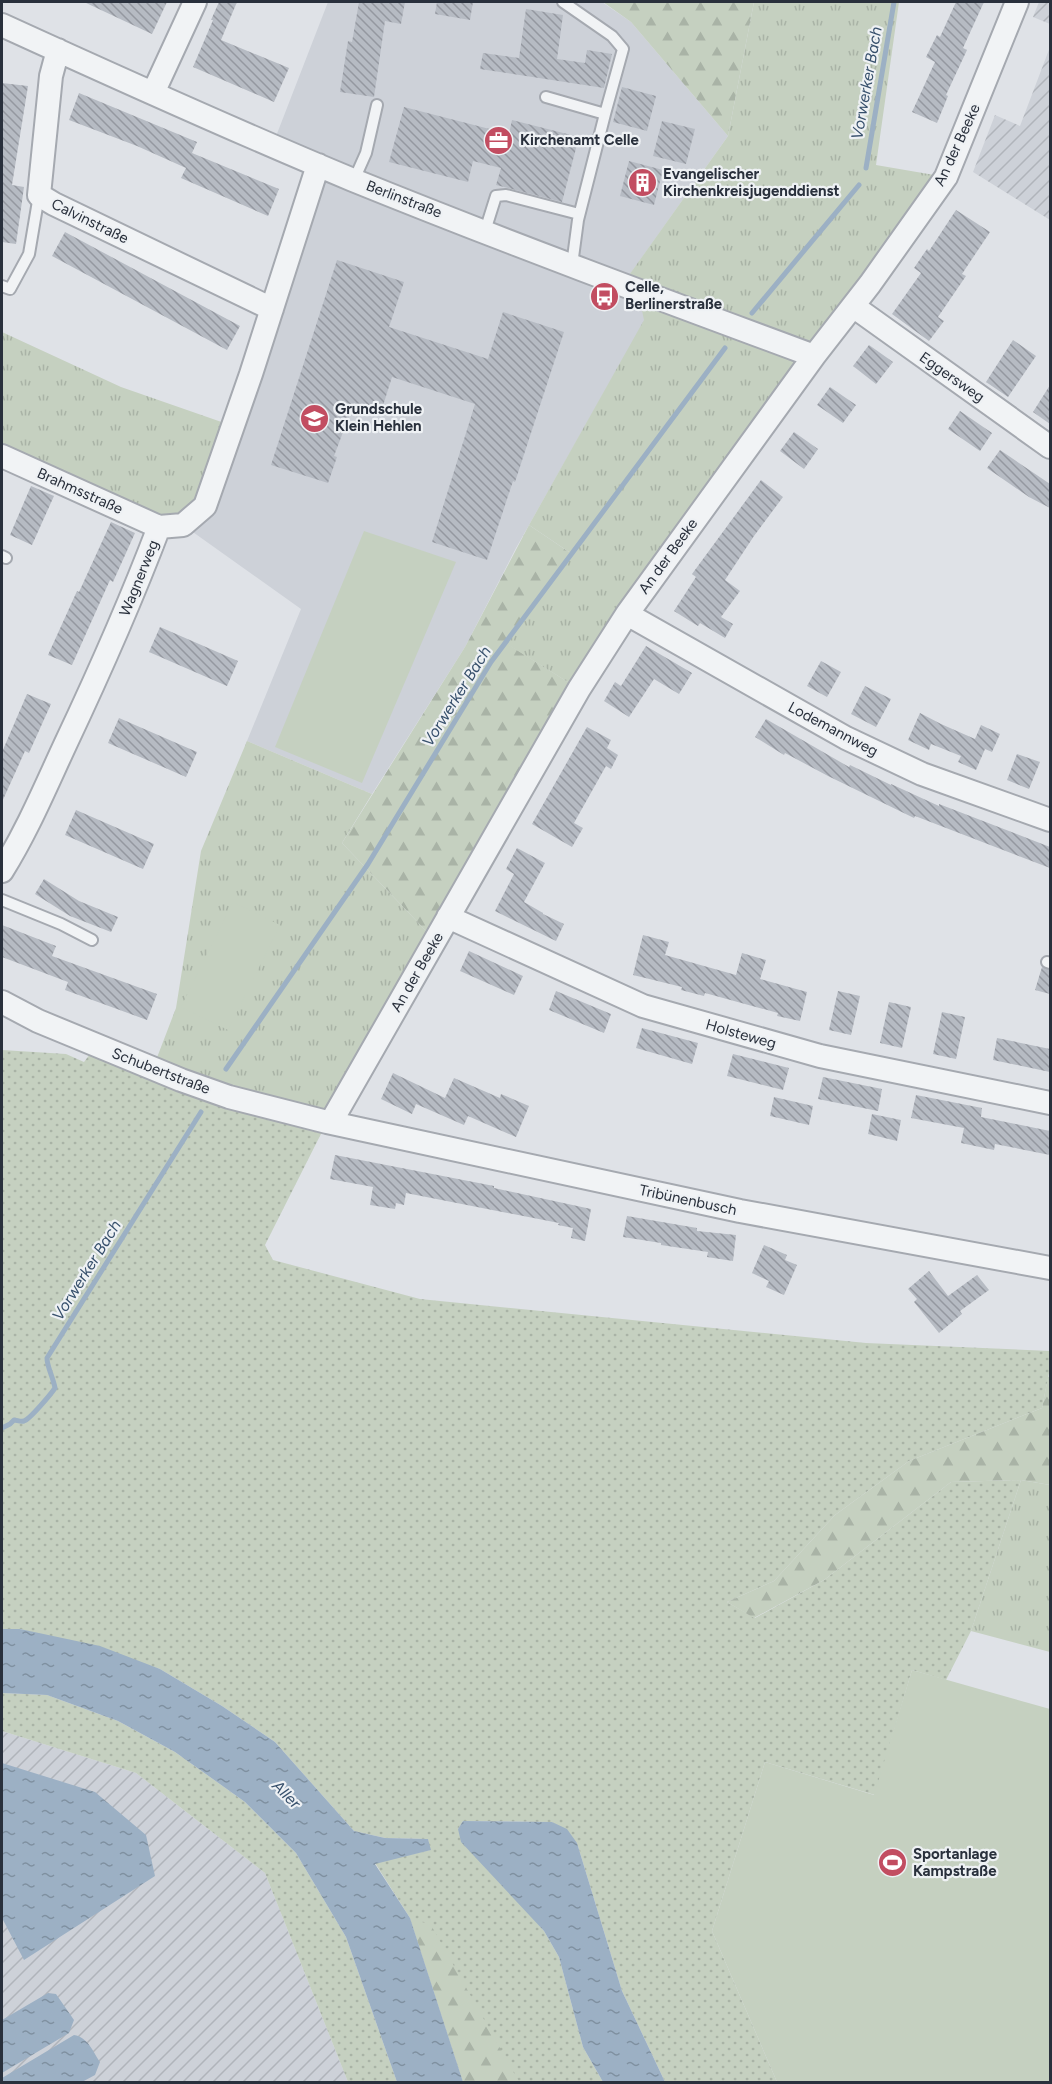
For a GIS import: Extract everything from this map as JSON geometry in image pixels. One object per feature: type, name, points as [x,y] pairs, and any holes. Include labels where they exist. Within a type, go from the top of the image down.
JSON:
[{"type":"street","points":[[153,93],[195,2]]},
{"type":"street","name":"An der Beeke","points":[[329,1122],[579,689],[627,614],[946,177],[1017,2]]},
{"type":"street","name":"Berlinstraße","points":[[2,25],[354,180],[814,356]]},
{"type":"street","name":"Calvinstraße","points":[[58,50],[51,76],[39,195],[272,309]]},
{"type":"street","name":"Wagnerweg","points":[[2,871],[22,839],[89,694],[131,600],[159,526],[183,525],[205,506],[318,165]]},
{"type":"street","name":"Eggersweg","points":[[853,306],[1050,447]]},
{"type":"street","name":"Brahmsstraße","points":[[2,456],[159,526]]},
{"type":"street","name":"Lodemannweg","points":[[627,614],[846,738],[922,774],[1050,820]]},
{"type":"street","name":"Holsteweg","points":[[448,917],[643,1006],[820,1056],[1050,1103]]},
{"type":"street","name":"Schubertstraße","points":[[2,1002],[38,1022],[181,1080],[229,1097],[329,1122]]},
{"type":"street","name":"Tribünenbusch","points":[[329,1122],[740,1211],[1050,1268]]},
{"type":"lane","points":[[562,2],[612,36],[623,49],[579,214],[572,265]]},
{"type":"lane","points":[[546,98],[605,114]]},
{"type":"lane","points":[[354,180],[366,153],[377,105]]},
{"type":"lane","points":[[2,286],[10,289],[29,254],[39,195]]},
{"type":"lane","points":[[485,231],[496,196],[506,195],[579,214]]},
{"type":"lane","points":[[2,900],[61,924],[92,940]]},
{"type":"shaded area","points":[[328,2],[602,2],[631,22],[728,136],[623,284],[645,292],[641,306],[645,320],[516,548],[465,647],[372,794],[247,741],[301,609],[183,525],[205,506],[318,165],[273,144]]},
{"type":"shaded area","points":[[1039,2],[1050,2],[1050,24],[1033,17]]},
{"type":"shaded area","points":[[1050,47],[1050,220],[973,172],[995,115],[1020,126]]},
{"type":"shaded area","points":[[2,1731],[136,1773],[265,1873],[348,2082],[2,2082]]},
{"type":"green space","points":[[603,2],[754,2],[728,136],[631,22]]},
{"type":"green space","points":[[754,2],[899,2],[876,165],[946,177],[579,689],[505,643],[572,554],[529,525],[644,320],[641,306],[645,292],[622,285],[728,136]]},
{"type":"green space","points":[[2,332],[121,387],[233,426],[183,525],[2,456]]},
{"type":"green space","points":[[529,525],[572,554],[506,643],[579,689],[427,932],[342,843],[465,647]]},
{"type":"green space","points":[[364,531],[456,562],[362,783],[275,747]]},
{"type":"green space","points":[[247,741],[372,794],[342,843],[427,932],[327,1122],[153,1068],[176,1008],[201,851]]},
{"type":"green space","points":[[233,902],[280,925],[228,1030],[181,1007]]},
{"type":"green space","points":[[96,1046],[327,1122],[265,1245],[273,1260],[420,1299],[866,1343],[1050,1351],[1050,1368],[1042,1408],[909,1461],[835,1515],[774,1581],[727,1602],[755,1618],[824,1580],[951,1482],[1021,1480],[971,1631],[946,1680],[912,1670],[875,1795],[765,1762],[712,1931],[777,2082],[665,2082],[622,1991],[577,1843],[552,1822],[463,1821],[458,1829],[544,1931],[559,1957],[583,2047],[603,2082],[463,2082],[410,1918],[375,1863],[430,1850],[428,1839],[385,1838],[354,1831],[275,1742],[222,1706],[160,1669],[20,1629],[2,1629],[2,1050],[66,1054],[84,1062]]},
{"type":"green space","points":[[1050,1376],[1050,1485],[1021,1480],[951,1482],[824,1580],[754,1618],[727,1602],[774,1581],[835,1515],[909,1461],[1042,1408]]},
{"type":"green space","points":[[1021,1480],[1050,1485],[1050,1652],[971,1631]]},
{"type":"green space","name":"Sportanlage Kampstraße","points":[[912,1670],[1050,1709],[1050,2082],[777,2082],[712,1931],[765,1762],[874,1795]]},
{"type":"green space","points":[[2,1693],[47,1695],[118,1721],[175,1752],[245,1802],[296,1853],[346,1937],[397,2082],[348,2082],[265,1873],[136,1773],[2,1731]]},
{"type":"green space","points":[[410,1918],[431,1925],[519,2082],[463,2082]]},
{"type":"water","name":"Aller","points":[[2,1629],[20,1629],[100,1646],[160,1669],[222,1706],[275,1742],[354,1831],[385,1838],[428,1839],[431,1850],[375,1864],[410,1918],[463,2082],[397,2082],[346,1937],[296,1853],[245,1802],[175,1752],[118,1721],[47,1695],[2,1693]]},
{"type":"water","points":[[2,1763],[95,1792],[146,1835],[155,1876],[24,1960],[2,1918]]},
{"type":"water","points":[[463,1821],[552,1822],[567,1829],[577,1843],[622,1991],[665,2082],[603,2082],[583,2047],[559,1957],[544,1931],[461,1842],[458,1829]]},
{"type":"water","points":[[48,1993],[56,1994],[74,2020],[69,2033],[2,2073],[2,2020]]},
{"type":"water","points":[[74,2035],[87,2042],[100,2062],[95,2075],[82,2082],[2,2082],[2,2078]]},
{"type":"building","points":[[84,2],[167,2],[152,34]]},
{"type":"building","points":[[219,2],[237,2],[221,40],[289,68],[274,102],[193,67]]},
{"type":"building","points":[[359,2],[405,2],[401,24],[385,21],[374,97],[340,92],[348,41],[352,42]]},
{"type":"building","points":[[437,2],[473,2],[470,20],[435,14]]},
{"type":"building","points":[[956,2],[984,2],[963,48],[967,50],[946,95],[948,96],[937,123],[912,112],[935,62],[926,57],[937,35],[940,37]]},
{"type":"building","points":[[526,9],[563,15],[557,59],[585,63],[587,50],[612,54],[604,88],[480,69],[483,53],[519,58]]},
{"type":"building","points":[[2,83],[28,86],[12,185],[24,187],[16,244],[2,242]]},
{"type":"building","points":[[622,87],[656,96],[647,131],[613,122]]},
{"type":"building","points":[[79,93],[197,142],[192,153],[279,189],[268,216],[181,178],[186,168],[69,120]]},
{"type":"building","name":"Kirchenamt Celle","points":[[404,107],[509,134],[512,120],[579,137],[562,202],[496,185],[501,168],[473,161],[468,182],[389,162]]},
{"type":"building","points":[[662,121],[695,129],[686,164],[653,156]]},
{"type":"building","name":"Evangelischer Kirchenkreisjugenddienst","points":[[629,161],[663,170],[654,205],[620,196]]},
{"type":"building","points":[[956,210],[990,232],[962,274],[966,276],[938,317],[944,321],[929,341],[892,314],[921,273],[914,268],[927,249],[929,251]]},
{"type":"building","points":[[65,232],[240,326],[227,350],[52,256]]},
{"type":"building","points":[[337,260],[404,282],[389,327],[488,359],[503,312],[564,332],[487,560],[432,542],[475,404],[392,377],[381,412],[354,403],[334,456],[337,457],[328,483],[271,465]]},
{"type":"building","points":[[1013,340],[1036,356],[1008,397],[986,382]]},
{"type":"building","points":[[869,345],[893,362],[876,384],[853,366]]},
{"type":"building","points":[[1050,385],[1050,424],[1033,412]]},
{"type":"building","points":[[830,387],[856,405],[843,423],[817,405]]},
{"type":"building","points":[[960,411],[992,433],[980,451],[948,429]]},
{"type":"building","points":[[794,432],[818,449],[804,469],[780,451]]},
{"type":"building","points":[[1000,450],[1050,484],[1050,508],[1029,497],[987,468]]},
{"type":"building","points":[[761,480],[783,497],[725,580],[740,591],[721,617],[733,624],[725,638],[700,623],[698,626],[674,611],[696,577],[692,574]]},
{"type":"building","points":[[31,486],[54,496],[32,545],[10,535]]},
{"type":"building","points":[[111,522],[135,533],[113,582],[110,580],[72,665],[48,655]]},
{"type":"building","points":[[160,627],[238,661],[227,686],[149,652]]},
{"type":"building","points":[[646,646],[692,673],[679,694],[654,679],[629,717],[604,701],[615,682],[621,686]]},
{"type":"building","points":[[821,661],[841,672],[827,697],[807,686]]},
{"type":"building","points":[[865,686],[891,699],[876,727],[851,714]]},
{"type":"building","points":[[27,694],[51,704],[29,753],[25,751],[2,802],[2,752]]},
{"type":"building","points":[[920,713],[975,739],[981,725],[1000,734],[992,752],[985,749],[976,770],[958,762],[961,756],[931,744],[929,750],[908,740]]},
{"type":"building","points":[[119,718],[197,752],[186,777],[108,743]]},
{"type":"building","points":[[766,719],[849,767],[850,765],[939,806],[939,804],[1050,847],[1050,868],[915,816],[914,818],[785,753],[784,755],[755,737]]},
{"type":"building","points":[[587,727],[611,740],[607,748],[618,755],[611,769],[606,766],[574,823],[583,828],[572,847],[532,824]]},
{"type":"building","points":[[1017,754],[1040,762],[1029,789],[1007,780]]},
{"type":"building","points":[[76,810],[154,844],[143,869],[65,835]]},
{"type":"building","points":[[517,848],[545,863],[524,902],[564,924],[556,941],[495,911],[514,874],[506,869]]},
{"type":"building","points":[[44,879],[79,901],[118,917],[111,932],[70,916],[35,894]]},
{"type":"building","points":[[2,925],[56,946],[52,956],[157,994],[147,1020],[65,990],[68,982],[2,957]]},
{"type":"building","points":[[643,935],[669,942],[665,955],[736,975],[742,953],[766,960],[760,979],[807,992],[800,1021],[777,1016],[778,1013],[705,993],[704,996],[681,990],[682,987],[633,975]]},
{"type":"building","points":[[469,951],[523,976],[514,995],[460,971]]},
{"type":"building","points":[[1042,967],[1050,970],[1050,994],[1035,990]]},
{"type":"building","points":[[556,991],[611,1014],[604,1033],[549,1010]]},
{"type":"building","points":[[838,991],[860,996],[851,1035],[829,1030]]},
{"type":"building","points":[[889,1002],[911,1007],[902,1048],[880,1043]]},
{"type":"building","points":[[942,1012],[965,1017],[956,1059],[933,1054]]},
{"type":"building","points":[[642,1028],[698,1043],[692,1064],[636,1048]]},
{"type":"building","points":[[997,1038],[1050,1049],[1050,1072],[993,1060]]},
{"type":"building","points":[[733,1054],[789,1068],[783,1090],[727,1076]]},
{"type":"building","points":[[393,1073],[445,1098],[454,1078],[500,1098],[501,1094],[529,1106],[516,1137],[468,1116],[464,1125],[416,1104],[412,1114],[381,1099]]},
{"type":"building","points":[[823,1077],[882,1089],[878,1111],[818,1099]]},
{"type":"building","points":[[916,1095],[982,1108],[981,1117],[1050,1131],[1050,1155],[995,1144],[994,1150],[961,1143],[964,1128],[911,1118]]},
{"type":"building","points":[[774,1097],[813,1106],[809,1125],[770,1116]]},
{"type":"building","points":[[872,1114],[901,1120],[897,1141],[868,1134]]},
{"type":"building","points":[[335,1155],[494,1186],[494,1188],[591,1209],[585,1241],[571,1238],[573,1228],[558,1225],[559,1223],[406,1193],[404,1205],[396,1203],[395,1209],[370,1205],[373,1187],[330,1179]]},
{"type":"building","points":[[627,1216],[697,1228],[697,1231],[736,1235],[733,1261],[707,1257],[708,1252],[623,1237]]},
{"type":"building","points":[[764,1245],[787,1255],[785,1260],[797,1265],[784,1295],[766,1287],[769,1281],[752,1273]]},
{"type":"building","points":[[929,1271],[948,1296],[977,1275],[989,1290],[960,1311],[962,1314],[939,1333],[914,1302],[917,1299],[908,1289]]},
{"type":"waterway","name":"Vorwerker Bach","points":[[866,168],[894,2]]},
{"type":"waterway","name":"Vorwerker Bach","points":[[752,313],[859,185]]},
{"type":"waterway","name":"Vorwerker Bach","points":[[226,1069],[368,864],[491,662],[725,348]]},
{"type":"waterway","name":"Vorwerker Bach","points":[[2,1428],[14,1420],[27,1419],[55,1388],[47,1358],[201,1112]]},
{"type":"place","name":"Kirchenamt Celle","points":[[499,140]]},
{"type":"place","name":"Evangelischer Kirchenkreisjugenddienst","points":[[642,183]]},
{"type":"place","name":"Celle, Berlinerstraße","points":[[604,296]]},
{"type":"place","name":"Grundschule Klein Hehlen","points":[[314,418]]},
{"type":"place","name":"Sportanlage Kampstraße","points":[[892,1863]]}]
